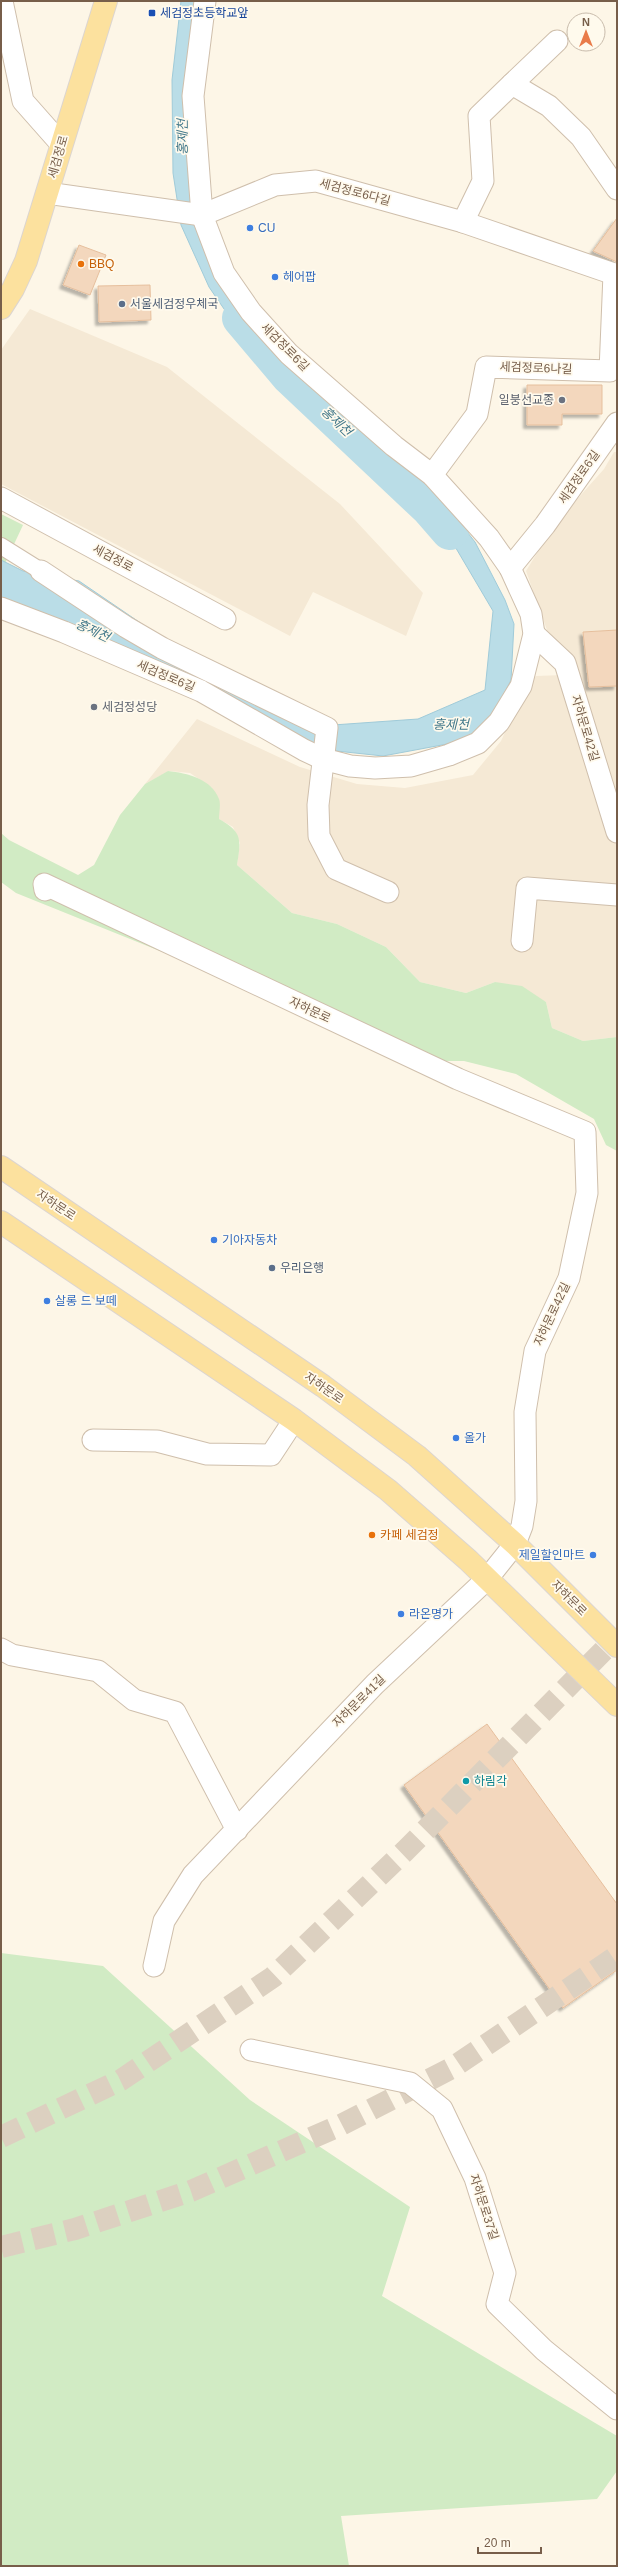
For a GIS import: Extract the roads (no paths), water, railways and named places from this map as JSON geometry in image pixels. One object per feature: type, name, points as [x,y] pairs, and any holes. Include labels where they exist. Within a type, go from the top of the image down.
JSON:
[{"type":"main road","name":"세검정로","points":[[1,308],[14,289],[26,261],[106,1]]},
{"type":"main road","name":"자하문로","points":[[1,1167],[330,1391],[417,1456],[515,1544],[617,1646]]},
{"type":"main road","points":[[1,1222],[294,1420],[388,1490],[487,1579],[617,1705]]},
{"type":"street","points":[[2,1],[3,21],[23,101],[61,144]]},
{"type":"street","name":"세검정로6길","points":[[1,608],[64,632],[201,691],[323,759],[362,767],[411,766],[449,755],[478,743],[499,722],[521,686],[534,634],[532,614],[510,568],[484,532],[432,475],[394,446],[289,354],[250,312],[224,272],[202,215],[193,96],[205,1]]},
{"type":"street","points":[[463,222],[483,181],[479,116],[557,41]]},
{"type":"street","points":[[512,84],[549,106],[581,137],[617,189]]},
{"type":"street","name":"세검정로6다길","points":[[202,215],[274,185],[316,180],[463,222],[616,274]]},
{"type":"street","points":[[47,193],[202,215]]},
{"type":"street","name":"세검정로6나길","points":[[432,475],[477,414],[486,367],[610,371],[616,274]]},
{"type":"street","name":"세검정로6길","points":[[510,568],[545,525],[617,423]]},
{"type":"street","name":"세검정로","points":[[1,498],[225,619]]},
{"type":"street","points":[[1,546],[126,627],[162,648],[327,728],[318,806],[319,836],[336,869],[388,892]]},
{"type":"street","name":"자하문로42길","points":[[534,634],[565,663],[617,832]]},
{"type":"street","name":"자하문로","points":[[45,890],[44,884],[458,1079],[585,1132]]},
{"type":"street","points":[[522,941],[527,888],[617,895]]},
{"type":"street","name":"자하문로42길","points":[[487,1579],[515,1544],[522,1526],[526,1501],[525,1412],[534,1351],[569,1278],[587,1193],[585,1132]]},
{"type":"street","points":[[93,1440],[157,1441],[207,1454],[271,1455],[294,1420]]},
{"type":"street","name":"자하문로41길","points":[[154,1966],[164,1921],[193,1875],[375,1684],[487,1579]]},
{"type":"street","points":[[1,1648],[12,1656],[98,1671],[134,1700],[175,1712],[237,1830]]},
{"type":"street","name":"자하문로37길","points":[[251,2050],[410,2083],[442,2109],[475,2178],[505,2273],[497,2304],[544,2350],[617,2409]]},
{"type":"water","name":"홍제천","points":[[181,1],[197,1],[184,98],[220,257],[259,316],[420,472],[475,542],[505,600],[514,624],[511,680],[489,724],[458,742],[383,756],[327,750],[253,716],[113,634],[83,608],[26,604],[1,593],[1,560],[23,571],[79,581],[164,639],[333,725],[418,719],[485,690],[493,611],[447,533],[397,473],[316,393],[235,325],[209,287],[181,225],[173,173],[172,80]]},
{"type":"waterway","name":"홍제천","points":[[241,318],[290,376],[430,508],[450,531]]},
{"type":"waterway","name":"홍제천","points":[[1,586],[220,690]]},
{"type":"tunnel","points":[[1,2137],[121,2080],[273,1977],[405,1851],[617,1637]]},
{"type":"tunnel","points":[[1,2247],[75,2229],[191,2191],[341,2125],[452,2068],[617,1956]]},
{"type":"place","name":"세검정초등학교앞","points":[[152,13]]},
{"type":"place","name":"CU","points":[[250,228]]},
{"type":"place","name":"BBQ","points":[[81,264]]},
{"type":"place","name":"헤어팝","points":[[275,277]]},
{"type":"place","name":"서울세검정우체국","points":[[122,304]]},
{"type":"place","name":"일붕선교종","points":[[562,400]]},
{"type":"place","name":"세검정성당","points":[[94,707]]},
{"type":"place","name":"기아자동차","points":[[214,1240]]},
{"type":"place","name":"우리은행","points":[[272,1268]]},
{"type":"place","name":"살롱 드 보떼","points":[[47,1301]]},
{"type":"place","name":"올가","points":[[456,1438]]},
{"type":"place","name":"카페 세검정","points":[[372,1535]]},
{"type":"place","name":"제일할인마트","points":[[593,1555]]},
{"type":"place","name":"라온명가","points":[[401,1614]]},
{"type":"place","name":"하림각","points":[[466,1781]]}]
